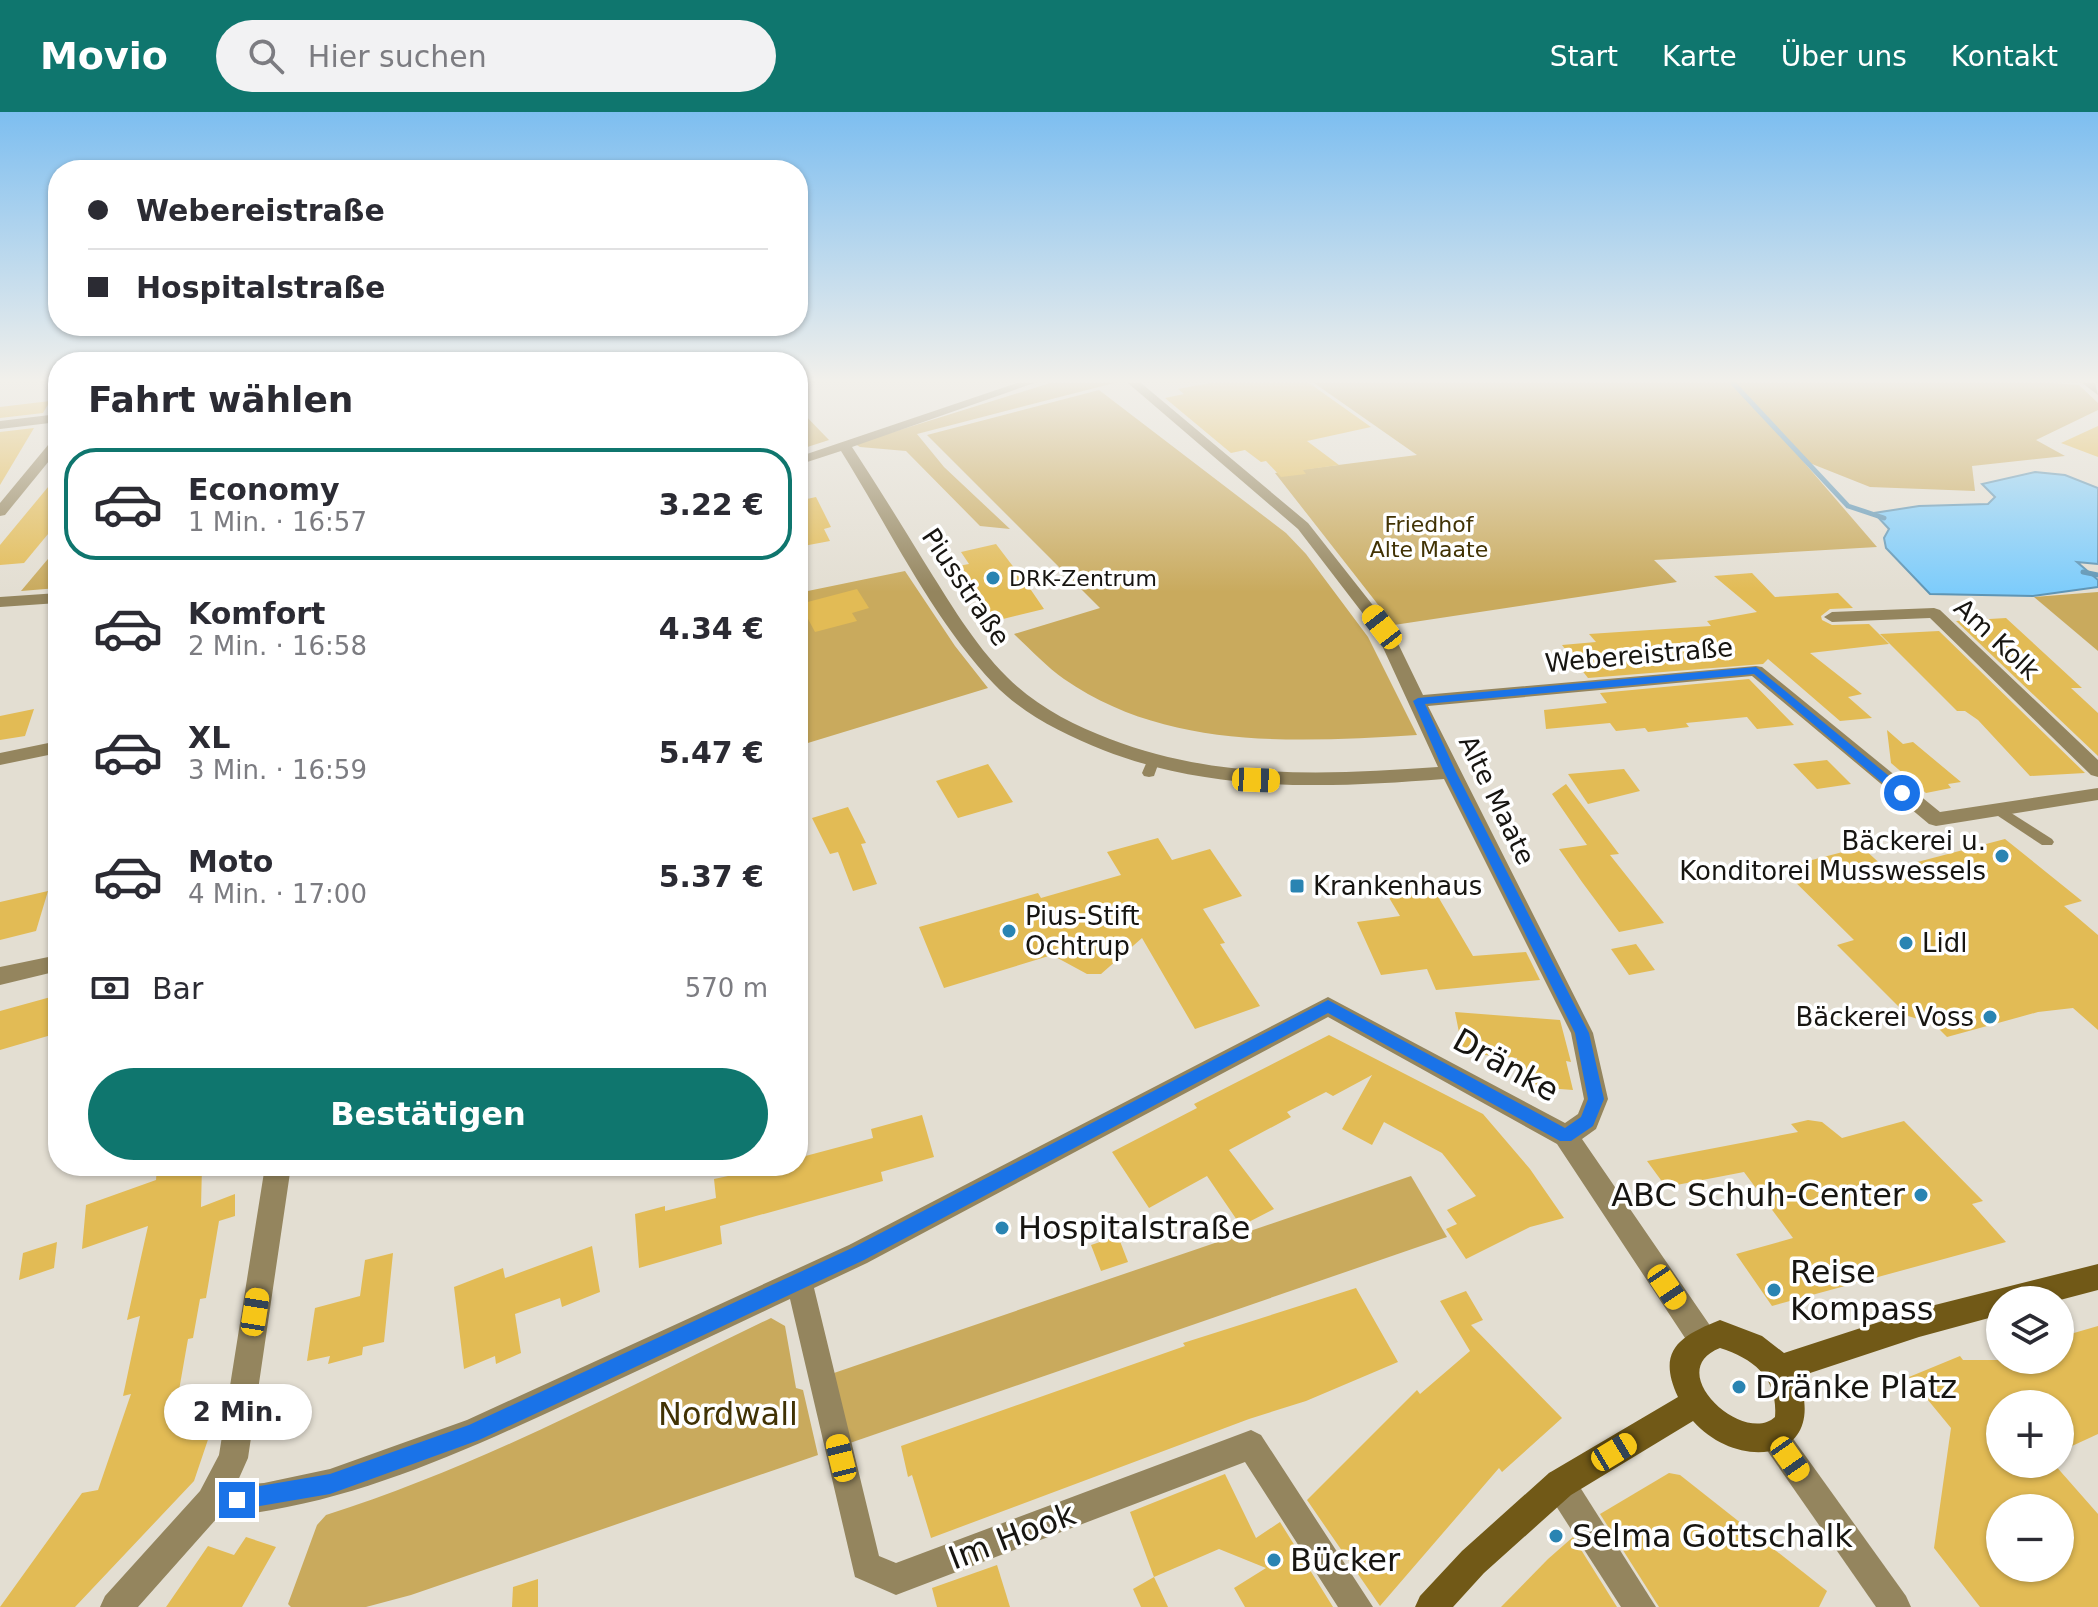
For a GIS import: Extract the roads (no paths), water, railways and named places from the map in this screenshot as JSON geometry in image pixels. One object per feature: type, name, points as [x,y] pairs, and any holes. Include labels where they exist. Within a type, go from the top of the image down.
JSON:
[{"type":"street","name":"Piusstraße","points":[[848,453],[952,620],[1001,682],[1030,706],[1073,731],[1151,768],[1238,779],[1337,781],[1450,772]]},
{"type":"street","name":"Alte Maate","points":[[1216,453],[1303,526],[1382,627],[1450,772],[1582,1033],[1596,1099],[1587,1121],[1566,1136]]},
{"type":"street","points":[[0,512],[38,476],[48,459]]},
{"type":"street","points":[[0,602],[48,599]]},
{"type":"street","name":"Am Kolk","points":[[1832,617],[1934,613],[2098,771]]},
{"type":"street","name":"Webereistraße","points":[[1418,701],[1756,671],[1936,819],[2098,794]]},
{"type":"street","points":[[0,759],[48,749]]},
{"type":"street","points":[[0,976],[48,965]]},
{"type":"street","name":"Dränke","points":[[799,1281],[978,1192],[1328,1006],[1566,1136],[1701,1337]]},
{"type":"street","points":[[116,1607],[211,1502],[233,1458],[276,1176]]},
{"type":"street","points":[[2063,1286],[2098,1277]]},
{"type":"street","points":[[211,1502],[264,1498],[330,1484],[472,1433],[799,1281]]},
{"type":"street","name":"Im Hook","points":[[799,1281],[866,1566],[896,1579],[1251,1445],[1357,1607]]},
{"type":"street","points":[[1779,1369],[1919,1323],[1986,1306]]},
{"type":"street","points":[[1720,1334],[1744,1340],[1779,1369],[1792,1401],[1789,1424],[1774,1436],[1753,1439],[1730,1432],[1714,1422],[1695,1403],[1685,1381],[1683,1362],[1689,1346],[1701,1337],[1720,1334]]},
{"type":"street","points":[[1431,1607],[1473,1562],[1560,1484],[1695,1403]]},
{"type":"street","points":[[1774,1436],[1895,1607]]},
{"type":"street","points":[[1560,1484],[1640,1607]]},
{"type":"lane","points":[[1997,809],[2047,842]]},
{"type":"water","points":[[2035,472],[2065,475],[2098,488],[2098,564],[2077,562],[2098,580],[2098,587],[2033,596],[1930,594],[1886,548],[1884,538],[1889,529],[1874,513],[1919,506],[1988,504],[1995,497],[1982,484]]},
{"type":"waterway","points":[[1798,453],[1848,506],[1884,518]]},
{"type":"waterway","points":[[2083,572],[2098,575]]},
{"type":"place","name":"DRK-Zentrum","points":[[993,578]]},
{"type":"place","name":"Bäckerei u. Konditorei Musswessels","points":[[2002,856]]},
{"type":"place","name":"Krankenhaus","points":[[1297,886]]},
{"type":"place","name":"Pius-Stift Ochtrup","points":[[1009,931]]},
{"type":"place","name":"Lidl","points":[[1906,943]]},
{"type":"place","name":"Bäckerei Voss","points":[[1990,1017]]},
{"type":"place","name":"ABC Schuh-Center","points":[[1921,1195]]},
{"type":"place","name":"Hospitalstraße","points":[[1002,1228]]},
{"type":"place","name":"Reise Kompass","points":[[1774,1290]]},
{"type":"place","name":"Dränke Platz","points":[[1739,1387]]},
{"type":"place","name":"Selma Gottschalk","points":[[1556,1536]]},
{"type":"place","name":"Bücker","points":[[1274,1560]]},
{"type":"park label","name":"Friedhof Alte Maate","points":[[1429,536]]},
{"type":"park label","name":"Nordwall","points":[[728,1414]]}]
